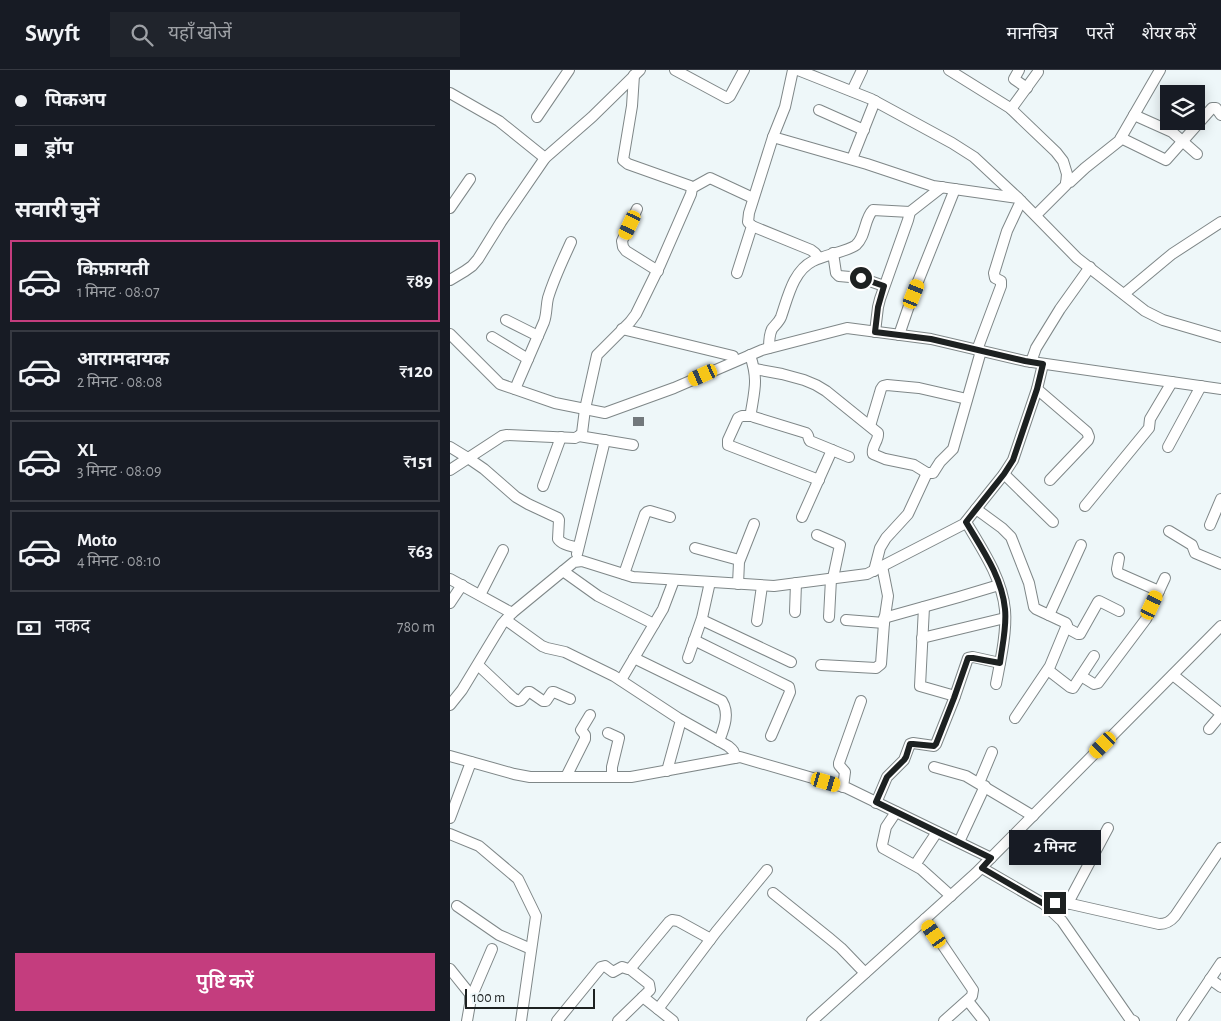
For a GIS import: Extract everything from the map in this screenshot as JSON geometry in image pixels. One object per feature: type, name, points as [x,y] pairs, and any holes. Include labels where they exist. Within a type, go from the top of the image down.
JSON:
[{"type":"street","points":[[536,117],[568,70]]},
{"type":"street","points":[[675,70],[727,98],[730,96],[744,70]]},
{"type":"street","points":[[793,70],[785,107],[773,137],[747,219],[752,226],[811,250],[819,258]]},
{"type":"street","points":[[798,70],[875,101],[952,142],[974,158],[1020,199],[1077,258],[1145,310],[1163,320],[1221,337]]},
{"type":"street","points":[[852,91],[862,70]]},
{"type":"street","points":[[949,70],[1011,109],[1063,161],[1067,174],[1066,185],[1036,215]]},
{"type":"street","points":[[1019,70],[1014,79],[1027,88]]},
{"type":"street","points":[[1066,183],[1070,182],[1084,168],[1117,144],[1160,70]]},
{"type":"street","points":[[1011,109],[1038,72]]},
{"type":"street","points":[[450,280],[472,266],[478,259],[545,158],[592,117],[637,73]]},
{"type":"street","points":[[637,73],[623,160],[628,164],[692,188]]},
{"type":"street","points":[[452,98],[499,121],[545,158]]},
{"type":"street","points":[[852,159],[875,101]]},
{"type":"street","points":[[1121,138],[1166,160],[1212,108],[1216,108],[1221,115]]},
{"type":"street","points":[[819,110],[864,130]]},
{"type":"street","points":[[1134,115],[1169,130],[1197,154]]},
{"type":"street","points":[[773,137],[852,159],[933,186],[1020,199]]},
{"type":"street","points":[[692,188],[710,178],[753,198]]},
{"type":"street","points":[[450,208],[470,179]]},
{"type":"street","points":[[875,332],[878,307],[884,286],[910,212],[942,187]]},
{"type":"street","points":[[579,436],[582,433],[585,409],[597,355],[636,314],[658,271],[692,188]]},
{"type":"street","points":[[899,335],[955,189]]},
{"type":"street","points":[[754,369],[782,374],[816,385],[878,433],[872,449],[873,454],[885,460],[914,465],[927,473],[933,473],[940,462],[953,449],[968,399],[979,350],[1000,286],[1000,281],[995,278],[994,273],[1007,231],[1020,199]]},
{"type":"street","points":[[637,209],[622,241],[623,247],[626,251],[658,271]]},
{"type":"street","points":[[769,348],[770,334],[773,327],[779,320],[798,276],[807,264],[855,246],[873,210],[910,212]]},
{"type":"street","points":[[1124,294],[1172,254],[1221,222]]},
{"type":"street","points":[[737,274],[752,226]]},
{"type":"street","points":[[515,389],[546,317],[552,285],[571,242]]},
{"type":"street","points":[[833,253],[837,275],[861,278],[884,286]]},
{"type":"street","points":[[1031,362],[1036,348],[1090,267]]},
{"type":"street","points":[[506,320],[538,336]]},
{"type":"street","points":[[450,334],[500,384],[555,403],[605,413],[674,388],[769,348],[847,328],[931,339],[1043,364],[1221,388]]},
{"type":"street","points":[[622,329],[734,356],[733,362]]},
{"type":"street","points":[[492,338],[528,359]]},
{"type":"street","points":[[750,355],[756,386],[751,412],[752,416]]},
{"type":"street","points":[[450,705],[462,690],[502,624],[574,562],[582,561],[633,577],[774,586],[867,574],[964,524],[1004,474],[1015,456],[1037,389],[1043,364]]},
{"type":"street","points":[[1085,506],[1149,428],[1150,419],[1172,382]]},
{"type":"street","points":[[870,426],[880,389],[883,386],[919,388],[968,399]]},
{"type":"street","points":[[1168,447],[1201,386]]},
{"type":"street","points":[[1037,389],[1089,434],[1088,440],[1050,480]]},
{"type":"street","points":[[819,480],[728,445],[728,440],[738,418],[752,416],[806,433],[810,441],[849,457]]},
{"type":"street","points":[[450,470],[502,436],[507,435],[575,438],[579,436],[633,445]]},
{"type":"street","points":[[543,486],[561,437]]},
{"type":"street","points":[[577,561],[578,548],[604,440]]},
{"type":"street","points":[[450,447],[468,458],[516,497],[558,518],[559,541],[578,548]]},
{"type":"street","points":[[802,517],[832,450]]},
{"type":"street","points":[[821,665],[876,668],[881,664],[884,620],[888,596],[878,568],[880,548],[908,514],[927,473]]},
{"type":"street","points":[[1004,474],[1053,522]]},
{"type":"street","points":[[1210,525],[1221,499]]},
{"type":"street","points":[[976,510],[1008,533],[1014,543],[1029,583],[1034,607],[1067,625],[1048,670],[1015,718]]},
{"type":"street","points":[[624,574],[645,514],[650,511],[670,517]]},
{"type":"street","points":[[966,522],[987,558],[999,585],[1003,600],[1005,618],[996,684]]},
{"type":"street","points":[[738,584],[739,560],[754,524]]},
{"type":"street","points":[[1169,531],[1192,545],[1195,553],[1221,564]]},
{"type":"street","points":[[817,535],[840,545],[832,578],[829,617]]},
{"type":"street","points":[[1049,615],[1081,545]]},
{"type":"street","points":[[695,548],[739,560]]},
{"type":"street","points":[[480,595],[503,550]]},
{"type":"street","points":[[1119,558],[1118,573],[1159,591]]},
{"type":"street","points":[[563,571],[598,596],[654,624]]},
{"type":"street","points":[[450,578],[480,595],[542,646],[565,652],[621,680],[682,720],[733,750],[735,758]]},
{"type":"street","points":[[1081,676],[1094,684],[1098,683],[1146,619],[1165,578]]},
{"type":"street","points":[[621,680],[663,609],[674,580]]},
{"type":"street","points":[[688,658],[702,620],[710,582]]},
{"type":"street","points":[[795,612],[796,583]]},
{"type":"street","points":[[450,603],[462,585]]},
{"type":"street","points":[[846,620],[884,620],[999,585]]},
{"type":"street","points":[[757,620],[762,586]]},
{"type":"street","points":[[1067,628],[1080,634],[1099,601],[1119,611]]},
{"type":"street","points":[[924,607],[920,686],[955,696]]},
{"type":"street","points":[[922,638],[1005,618]]},
{"type":"street","points":[[702,620],[791,662]]},
{"type":"street","points":[[812,1021],[982,868],[1172,675],[1219,631]]},
{"type":"street","points":[[694,640],[789,687],[790,692],[770,736]]},
{"type":"street","points":[[1048,670],[1073,688],[1094,656]]},
{"type":"street","points":[[634,658],[722,701],[725,706],[726,723],[719,741]]},
{"type":"street","points":[[876,802],[887,777],[904,760],[910,744],[934,746],[936,744],[968,658],[1000,663]]},
{"type":"street","points":[[478,664],[518,701],[528,692],[543,701],[546,701],[552,692],[570,699]]},
{"type":"street","points":[[1172,675],[1219,712],[1220,716],[1209,729]]},
{"type":"street","points":[[843,787],[845,772],[839,765],[860,701]]},
{"type":"street","points":[[566,777],[585,739],[585,735],[581,730],[590,715]]},
{"type":"street","points":[[667,771],[682,720]]},
{"type":"street","points":[[608,733],[619,738],[612,767],[612,777]]},
{"type":"street","points":[[959,842],[982,785],[992,752]]},
{"type":"street","points":[[450,756],[530,777],[632,777],[740,757],[843,787],[991,858]]},
{"type":"street","points":[[450,818],[471,762]]},
{"type":"street","points":[[934,767],[957,772],[1033,816]]},
{"type":"street","points":[[896,812],[886,827],[883,848],[915,865],[951,896]]},
{"type":"street","points":[[1068,903],[1108,828]]},
{"type":"street","points":[[915,865],[937,832]]},
{"type":"street","points":[[450,834],[479,846],[518,879],[536,916],[521,1021]]},
{"type":"street","points":[[1044,904],[1068,903],[1164,924],[1170,922],[1221,848]]},
{"type":"street","points":[[982,868],[1044,904],[1062,921],[1130,1020]]},
{"type":"street","points":[[658,1009],[710,940],[767,870]]},
{"type":"street","points":[[773,893],[841,948],[865,973]]},
{"type":"street","points":[[458,906],[499,934],[531,949]]},
{"type":"street","points":[[925,919],[974,994],[944,1021]]},
{"type":"street","points":[[630,968],[672,920],[678,921],[710,940]]},
{"type":"street","points":[[470,994],[474,991],[492,949]]},
{"type":"street","points":[[1182,1021],[1221,963]]},
{"type":"street","points":[[557,1021],[601,967],[605,966],[614,972],[622,967],[630,968],[649,984],[650,990],[618,1021]]},
{"type":"street","points":[[450,969],[470,994],[467,1021]]},
{"type":"street","points":[[1210,980],[1221,987]]},
{"type":"street","points":[[643,997],[673,1021]]},
{"type":"street","points":[[968,1001],[984,1021]]},
{"type":"building","points":[[633,417],[644,417],[644,426],[633,426]]},
{"type":"route","points":[[861,278],[884,286],[878,307],[875,332],[931,339],[1043,364],[1037,389],[1015,456],[1004,474],[966,522],[987,558],[999,585],[1003,600],[1005,621],[1000,663],[968,658],[936,744],[934,746],[910,744],[904,760],[887,777],[876,802],[991,858],[982,868],[1044,904],[1055,903]]}]
